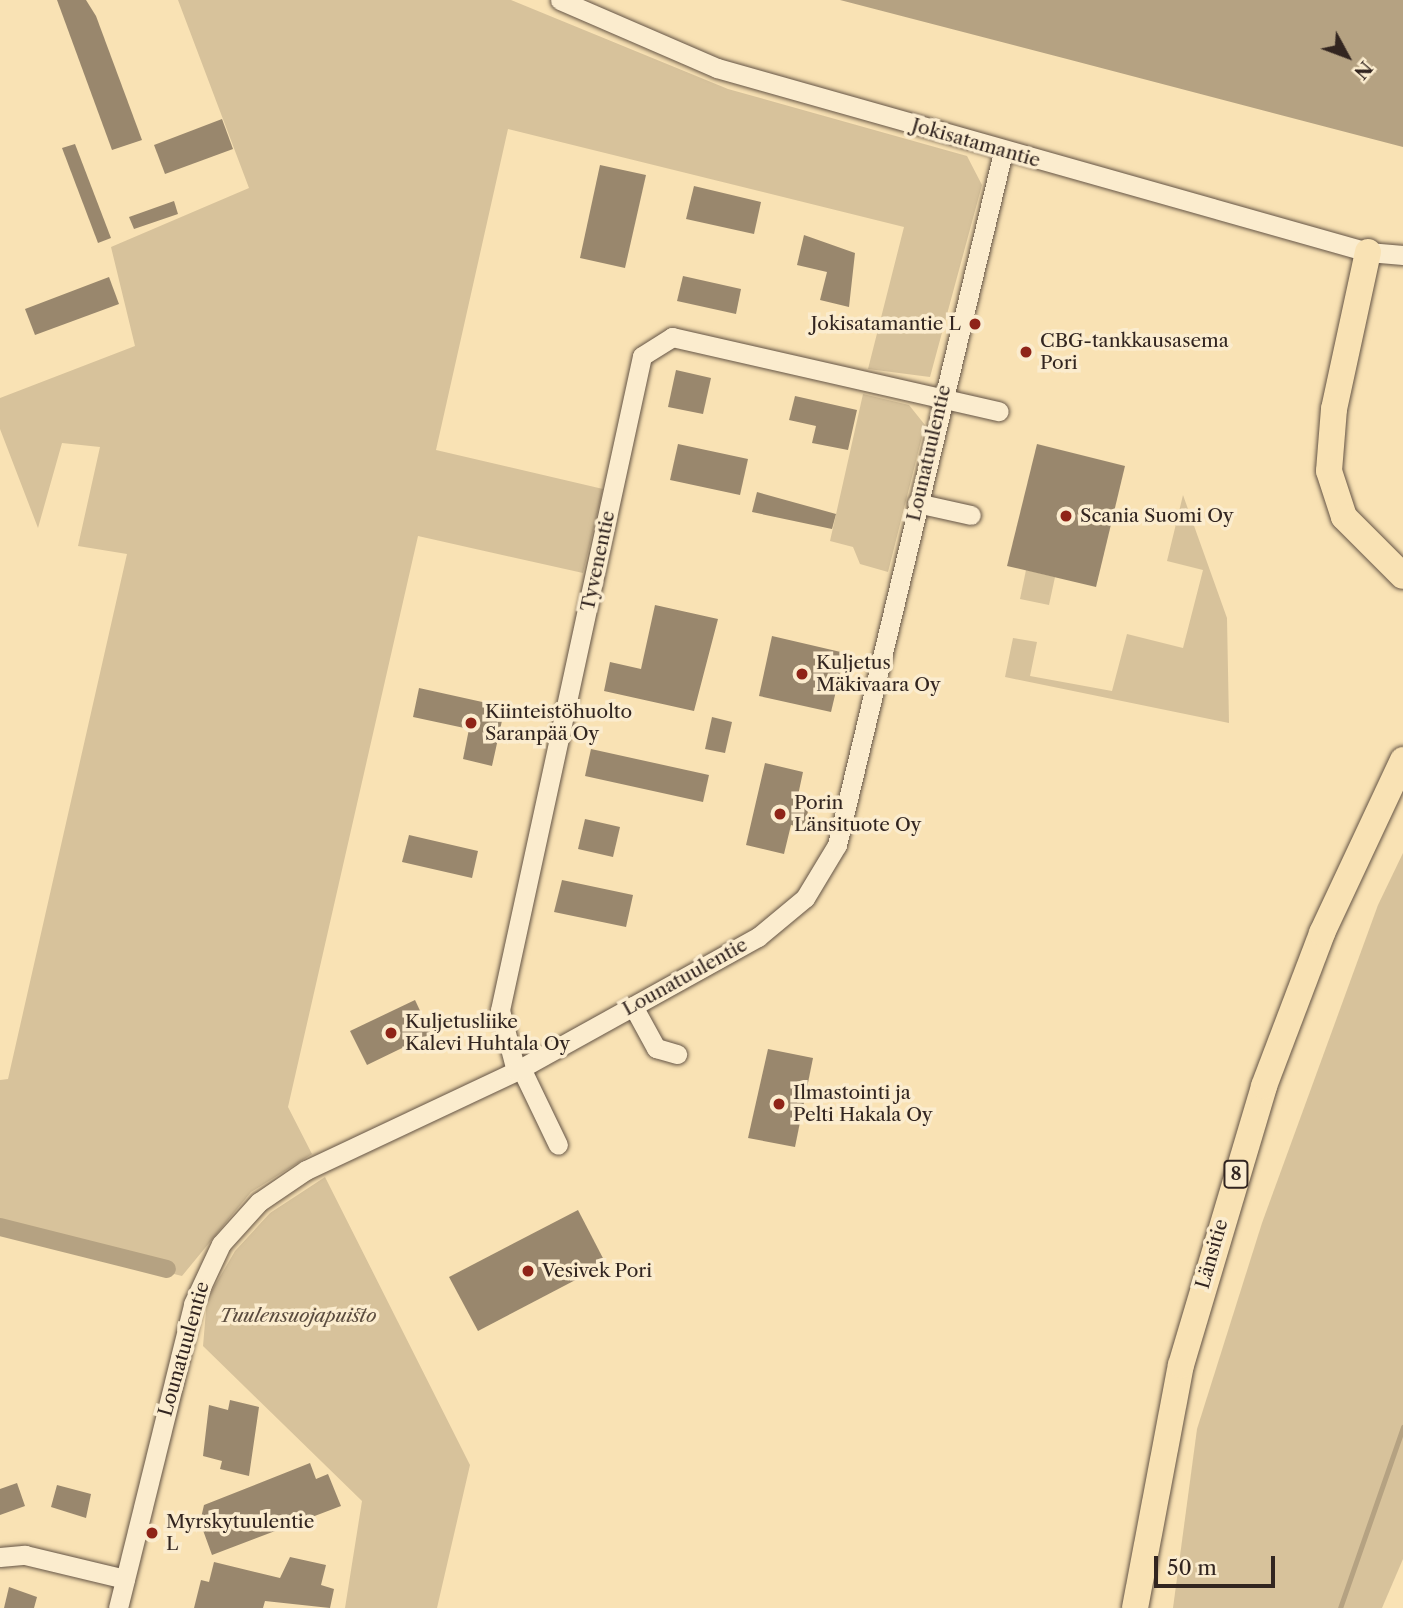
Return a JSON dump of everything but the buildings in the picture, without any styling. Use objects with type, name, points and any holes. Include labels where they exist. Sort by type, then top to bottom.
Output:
[{"type":"highway","points":[[1368,252],[1334,410],[1329,471],[1344,517],[1398,567]]},
{"type":"highway","name":"Länsitie","points":[[1135,1608],[1181,1365],[1260,1099],[1322,933],[1403,761]]},
{"type":"street","name":"Jokisatamantie","points":[[560,0],[717,68],[1003,152],[1368,252],[1403,255]]},
{"type":"street","name":"Lounatuulentie","points":[[118,1608],[193,1304],[221,1244],[259,1202],[306,1170],[519,1070],[758,937],[805,898],[837,845],[942,397],[1003,152]]},
{"type":"street","name":"Tyvenentie","points":[[558,1145],[519,1070],[500,1010],[642,356],[672,337],[999,411]]},
{"type":"street","points":[[917,503],[971,515]]},
{"type":"street","points":[[633,1006],[656,1048],[677,1054]]},
{"type":"street","points":[[0,1558],[25,1555],[125,1579]]},
{"type":"green space","points":[[178,0],[511,0],[728,89],[967,156],[982,185],[930,377],[868,369],[904,227],[508,129],[436,450],[603,489],[583,573],[418,536],[288,1107],[312,1154],[251,1192],[182,1276],[0,1230],[0,1080],[8,1079],[127,554],[78,546],[100,447],[62,443],[38,528],[0,429],[0,398],[135,346],[111,247],[249,188]]},
{"type":"green space","points":[[863,394],[909,405],[925,425],[888,572],[860,564],[853,547],[830,541]]},
{"type":"green space","points":[[1183,495],[1227,618],[1229,723],[1005,677],[1013,638],[1037,642],[1030,676],[1112,691],[1127,634],[1183,648],[1203,570],[1167,561]]},
{"type":"green space","points":[[1026,570],[1055,577],[1049,605],[1020,599]]},
{"type":"green space","points":[[1403,853],[1403,1559],[1382,1608],[1173,1608],[1197,1429],[1262,1223],[1378,905]]},
{"type":"green space","name":"Tuulensuojapuisto","points":[[325,1177],[470,1465],[437,1608],[345,1608],[362,1501],[203,1346],[207,1299],[235,1251],[270,1213]]},
{"type":"shaded area","points":[[840,0],[1403,0],[1403,147],[1067,59]]},
{"type":"waterway","points":[[0,1227],[167,1269]]},
{"type":"waterway","points":[[1340,1608],[1403,1427]]},
{"type":"place","name":"Jokisatamantie L","points":[[975,324]]},
{"type":"place","name":"CBG-tankkausasema Pori","points":[[1026,352]]},
{"type":"place","name":"Scania Suomi Oy","points":[[1066,516]]},
{"type":"place","name":"Kuljetus Mäkivaara Oy","points":[[802,674]]},
{"type":"place","name":"Kiinteistöhuolto Saranpää Oy","points":[[471,723]]},
{"type":"place","name":"Porin Länsituote Oy","points":[[780,814]]},
{"type":"place","name":"Kuljetusliike Kalevi Huhtala Oy","points":[[391,1033]]},
{"type":"place","name":"Ilmastointi ja Pelti Hakala Oy","points":[[779,1104]]},
{"type":"place","name":"Vesivek Pori","points":[[528,1271]]},
{"type":"place","name":"Myrskytuulentie L","points":[[152,1533]]}]
